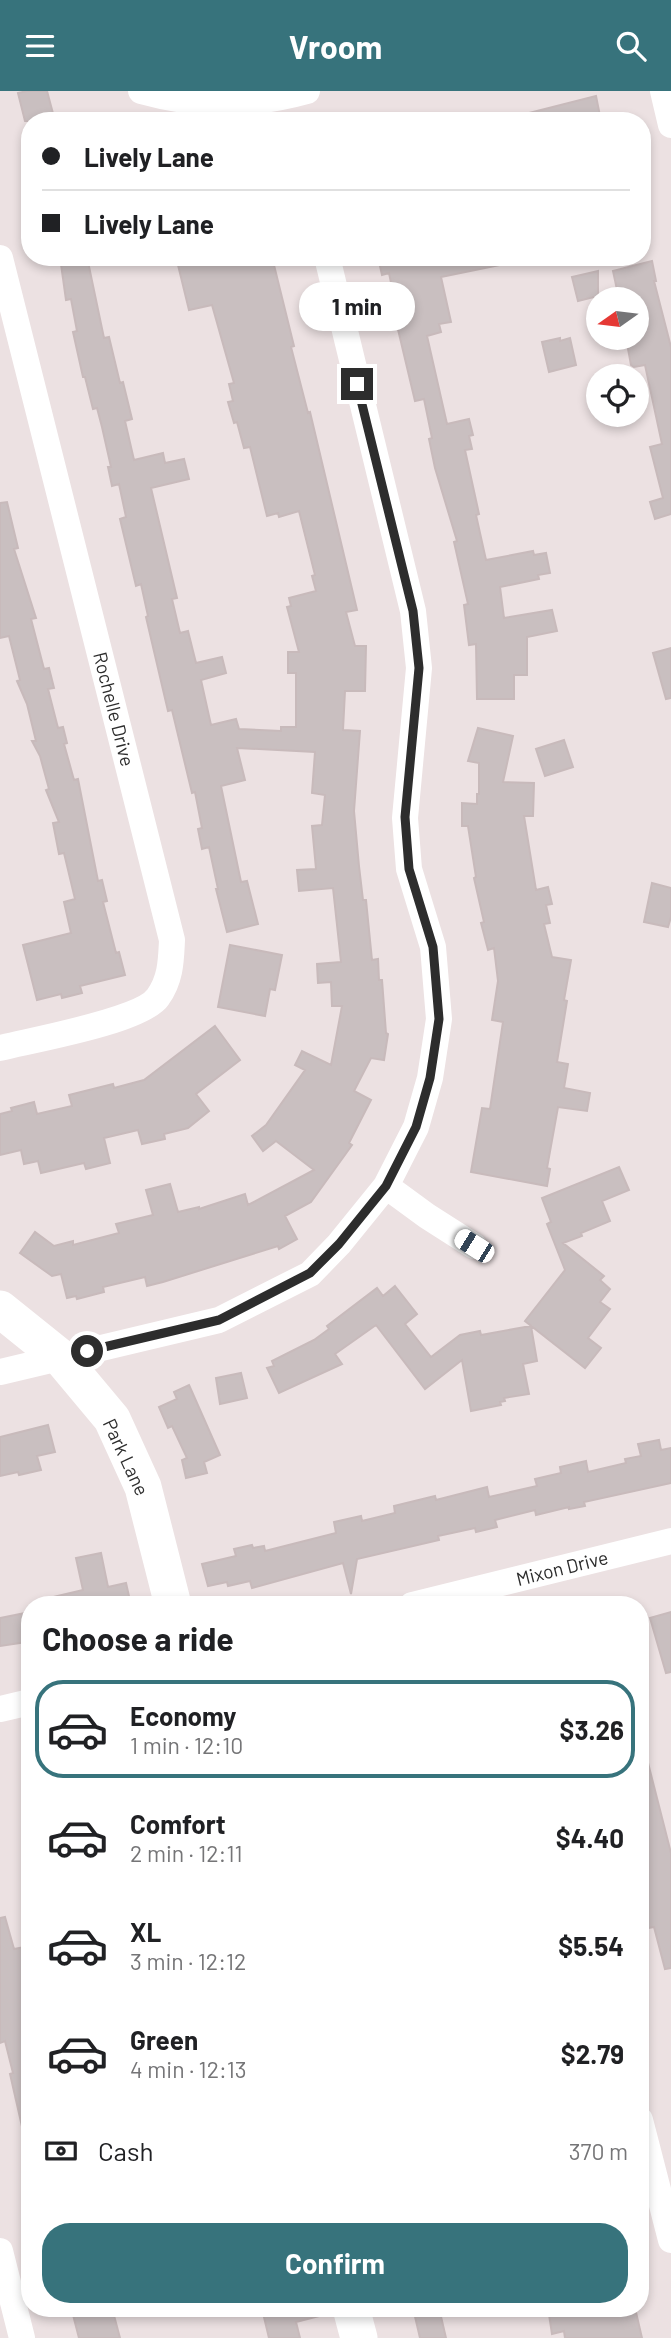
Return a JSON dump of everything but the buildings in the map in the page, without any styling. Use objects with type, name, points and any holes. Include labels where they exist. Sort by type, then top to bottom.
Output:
[{"type":"street","points":[[141,91],[196,103],[293,100]]},
{"type":"street","points":[[663,91],[671,125]]},
{"type":"street","name":"Rochelle Drive","points":[[0,258],[172,940],[171,970],[157,999],[130,1016],[0,1048]]},
{"type":"street","points":[[0,1372],[219,1320],[310,1273],[339,1244],[386,1186],[416,1127],[430,1078],[439,1019],[433,947],[409,869],[405,817],[419,668],[413,611],[329,266]]},
{"type":"street","points":[[386,1186],[474,1246]]},
{"type":"street","name":"Park Lane","points":[[0,1309],[61,1358],[112,1419],[143,1487],[171,1596]]},
{"type":"street","name":"Mixon Drive","points":[[483,1596],[507,1593],[671,1541]]},
{"type":"street","points":[[0,1709],[21,1704]]},
{"type":"street","points":[[649,2155],[671,2240]]},
{"type":"street","points":[[0,2251],[22,2338]]},
{"type":"street","points":[[353,2317],[359,2338]]},
{"type":"route","points":[[87,1351],[219,1320],[310,1273],[339,1244],[386,1186],[416,1127],[430,1078],[439,1019],[433,947],[409,869],[405,817],[419,668],[413,611],[357,384]]}]
